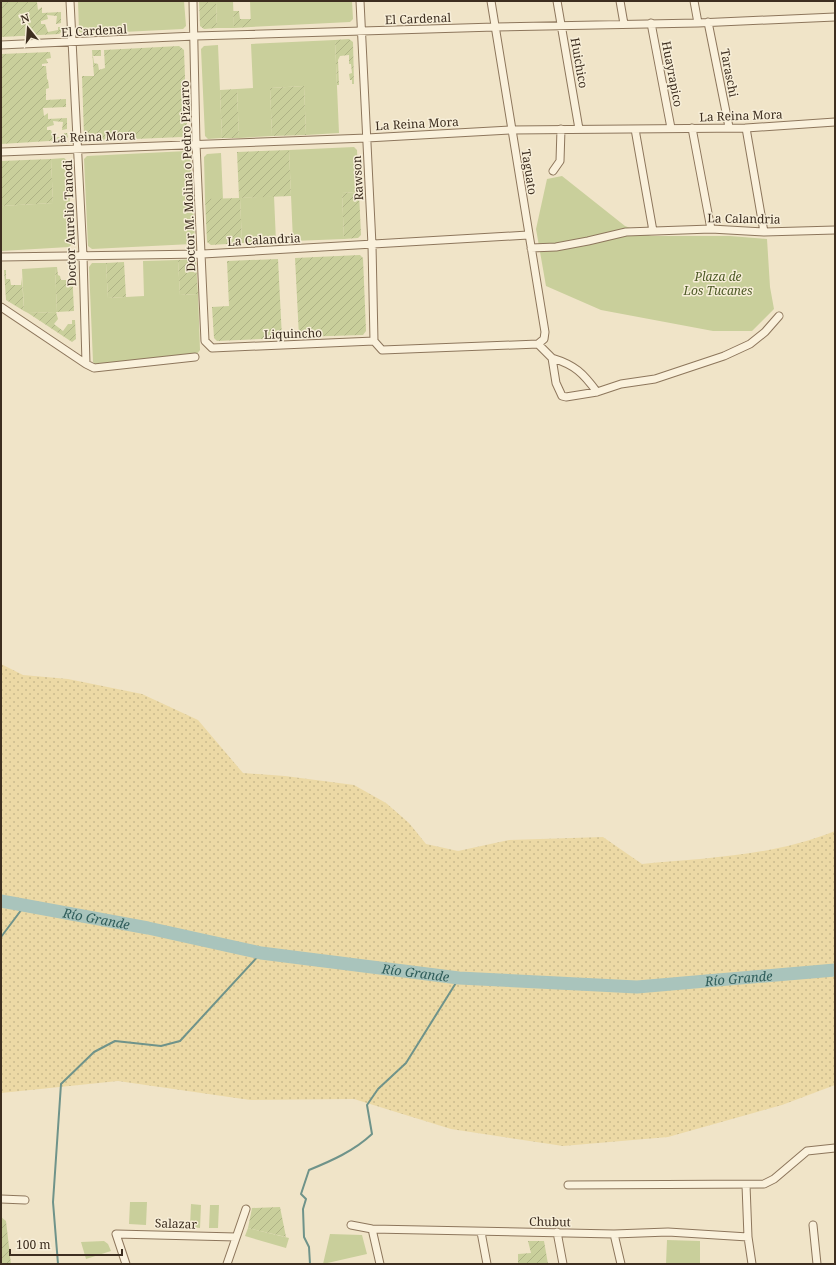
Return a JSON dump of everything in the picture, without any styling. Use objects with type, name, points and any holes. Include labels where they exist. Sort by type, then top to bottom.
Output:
[{"type":"street","name":"Doctor Aurelio Tanodi","points":[[70,1],[83,256],[86,364]]},
{"type":"street","name":"Doctor M. Molina o Pedro Pizarro","points":[[193,1],[195,36],[196,144],[203,254],[204,331],[205,341],[212,348]]},
{"type":"street","name":"Rawson","points":[[360,1],[372,245],[374,341]]},
{"type":"street","name":"Taguato","points":[[491,1],[545,332],[544,339],[538,344]]},
{"type":"street","name":"Huichico","points":[[557,1],[579,129]]},
{"type":"street","points":[[620,1],[624,24]]},
{"type":"street","points":[[694,1],[698,23]]},
{"type":"street","name":"El Cardenal","points":[[1,45],[71,43],[195,36],[561,25],[698,23],[835,17]]},
{"type":"street","name":"Taraschi","points":[[708,22],[729,127]]},
{"type":"street","name":"Huayrapico","points":[[651,24],[671,128]]},
{"type":"street","name":"La Reina Mora","points":[[1,152],[367,138],[511,130],[746,128],[835,122]]},
{"type":"street","points":[[692,128],[711,229]]},
{"type":"street","points":[[746,128],[764,232]]},
{"type":"street","points":[[553,171],[560,161],[561,129]]},
{"type":"street","points":[[635,130],[653,230]]},
{"type":"street","name":"La Calandria","points":[[531,248],[556,247],[626,232],[653,230],[711,229],[764,232],[835,230]]},
{"type":"street","name":"La Calandria","points":[[1,257],[203,254],[372,245],[528,234]]},
{"type":"street","points":[[1,306],[94,368],[195,357]]},
{"type":"street","points":[[552,358],[556,383],[562,396],[566,397],[597,392],[621,384],[655,379],[724,356],[750,344],[765,332],[779,316]]},
{"type":"street","points":[[374,341],[382,350],[538,344],[552,358],[567,362],[583,373],[597,392]]},
{"type":"street","name":"Liquincho","points":[[212,348],[374,341]]},
{"type":"street","points":[[568,1185],[764,1184],[774,1179],[807,1151],[817,1148],[835,1148]]},
{"type":"street","points":[[746,1185],[748,1237],[752,1264]]},
{"type":"street","points":[[1,1199],[25,1200]]},
{"type":"street","points":[[228,1264],[246,1209]]},
{"type":"street","name":"Chubut","points":[[352,1225],[372,1229],[614,1234],[668,1232],[748,1237]]},
{"type":"street","points":[[813,1225],[817,1264]]},
{"type":"street","points":[[372,1229],[380,1264]]},
{"type":"street","points":[[482,1232],[487,1264]]},
{"type":"street","points":[[556,1232],[564,1264]]},
{"type":"street","name":"Salazar","points":[[126,1264],[116,1234],[236,1238]]},
{"type":"street","points":[[614,1234],[621,1264]]},
{"type":"green space","points":[[1,1],[60,1],[37,2],[38,10],[42,7],[42,13],[61,12],[61,23],[56,24],[57,16],[47,15],[48,19],[41,21],[41,24],[45,24],[48,32],[58,30],[58,27],[61,27],[62,31],[59,34],[1,37]]},
{"type":"green space","points":[[78,1],[184,1],[186,26],[183,29],[83,34],[79,31]]},
{"type":"green space","points":[[199,1],[216,1],[217,28],[204,29],[200,26]]},
{"type":"green space","points":[[216,1],[233,1],[234,28],[217,28]]},
{"type":"green space","points":[[250,1],[352,1],[353,19],[350,22],[251,27]]},
{"type":"green space","points":[[233,11],[239,11],[240,19],[251,19],[251,27],[234,28]]},
{"type":"green space","points":[[349,39],[353,42],[354,84],[352,84],[352,80],[350,80],[349,74],[352,73],[351,64],[349,64],[349,55],[340,56],[338,60],[339,85],[337,85],[335,40]]},
{"type":"green space","points":[[335,40],[339,133],[306,135],[304,86],[270,88],[272,136],[239,138],[237,89],[253,88],[251,44]]},
{"type":"green space","points":[[218,45],[222,138],[208,139],[205,136],[201,49],[204,46]]},
{"type":"green space","points":[[179,46],[184,50],[187,133],[182,137],[89,141],[84,136],[82,76],[94,76],[92,50],[101,50],[101,56],[93,56],[94,63],[98,64],[99,70],[105,68],[104,50]]},
{"type":"green space","points":[[50,52],[51,58],[46,59],[48,63],[42,64],[42,66],[46,66],[49,88],[46,89],[46,100],[66,99],[66,107],[43,108],[44,116],[48,113],[48,119],[67,118],[67,129],[62,130],[63,122],[53,121],[54,125],[47,127],[47,130],[51,130],[54,138],[64,136],[64,133],[67,133],[68,137],[65,140],[1,144],[1,54]]},
{"type":"green space","points":[[304,86],[306,135],[272,136],[270,88]]},
{"type":"green space","points":[[237,89],[239,138],[222,138],[220,90]]},
{"type":"green space","points":[[354,147],[357,150],[359,192],[342,193],[344,239],[293,241],[289,150]]},
{"type":"green space","points":[[289,150],[291,196],[240,198],[242,243],[211,245],[207,242],[205,199],[239,198],[237,152]]},
{"type":"green space","points":[[187,151],[190,154],[195,240],[192,244],[92,249],[88,246],[84,159],[87,156]]},
{"type":"green space","points":[[221,153],[223,199],[205,199],[204,157],[207,154]]},
{"type":"green space","points":[[64,158],[68,161],[72,244],[69,247],[1,251],[1,206],[53,203],[51,159]]},
{"type":"green space","points":[[51,159],[53,203],[1,206],[1,161]]},
{"type":"green space","name":"Plaza de Los Tucanes","points":[[562,176],[625,226],[651,236],[730,236],[767,239],[770,287],[774,309],[752,331],[713,331],[601,310],[546,286],[536,229],[547,179]]},
{"type":"green space","points":[[359,192],[361,235],[358,238],[344,239],[342,193]]},
{"type":"green space","points":[[274,196],[276,242],[242,243],[240,198]]},
{"type":"green space","points":[[360,255],[363,258],[366,331],[363,335],[299,337],[295,258]]},
{"type":"green space","points":[[193,259],[196,262],[198,294],[180,295],[178,260]]},
{"type":"green space","points":[[278,259],[282,338],[217,341],[214,338],[212,307],[229,306],[227,261]]},
{"type":"green space","points":[[178,260],[180,295],[198,294],[200,350],[197,354],[96,365],[93,362],[89,267],[92,263],[106,263],[108,298],[144,296],[143,261]]},
{"type":"green space","points":[[124,262],[126,297],[108,298],[106,263]]},
{"type":"green space","points":[[55,267],[57,312],[28,313],[24,311],[22,269]]},
{"type":"green space","points":[[55,267],[57,267],[58,275],[60,276],[61,280],[66,280],[67,285],[71,285],[70,268],[72,269],[74,311],[57,312]]},
{"type":"green space","points":[[4,270],[6,270],[6,279],[10,279],[11,285],[21,285],[22,278],[24,311],[6,300]]},
{"type":"green space","points":[[56,312],[58,319],[54,324],[63,331],[68,324],[72,324],[72,320],[75,320],[76,339],[72,342],[28,313]]},
{"type":"green space","points":[[130,1202],[147,1202],[146,1225],[129,1224]]},
{"type":"green space","points":[[191,1204],[201,1205],[200,1228],[190,1227]]},
{"type":"green space","points":[[210,1205],[219,1205],[218,1228],[209,1228]]},
{"type":"green space","points":[[280,1207],[286,1237],[248,1228],[252,1208]]},
{"type":"green space","points":[[1,1217],[6,1221],[11,1264],[1,1264]]},
{"type":"green space","points":[[248,1228],[289,1238],[286,1248],[245,1236]]},
{"type":"green space","points":[[330,1234],[362,1235],[367,1254],[323,1264]]},
{"type":"green space","points":[[667,1240],[700,1241],[700,1264],[666,1264]]},
{"type":"green space","points":[[104,1241],[108,1244],[111,1251],[86,1259],[81,1242]]},
{"type":"green space","points":[[528,1241],[544,1241],[548,1264],[518,1264],[518,1254],[531,1253]]},
{"type":"sand","points":[[1,664],[23,675],[68,679],[142,694],[198,720],[243,773],[285,776],[354,785],[386,803],[409,823],[426,844],[458,851],[509,840],[603,837],[642,864],[715,858],[764,851],[788,846],[835,831],[835,1085],[782,1105],[668,1137],[563,1146],[451,1129],[354,1099],[250,1100],[118,1081],[1,1093]]},
{"type":"waterway","name":"Río Grande","points":[[1,901],[148,928],[261,953],[459,978],[637,987],[835,970]]},
{"type":"waterway","points":[[1,937],[25,905]]},
{"type":"waterway","points":[[58,1264],[53,1202],[61,1084],[94,1052],[115,1041],[161,1046],[180,1041],[261,953]]},
{"type":"waterway","points":[[310,1264],[309,1247],[304,1237],[303,1209],[306,1199],[301,1194],[309,1170],[358,1146],[372,1134],[367,1105],[378,1089],[406,1063],[459,978]]}]
